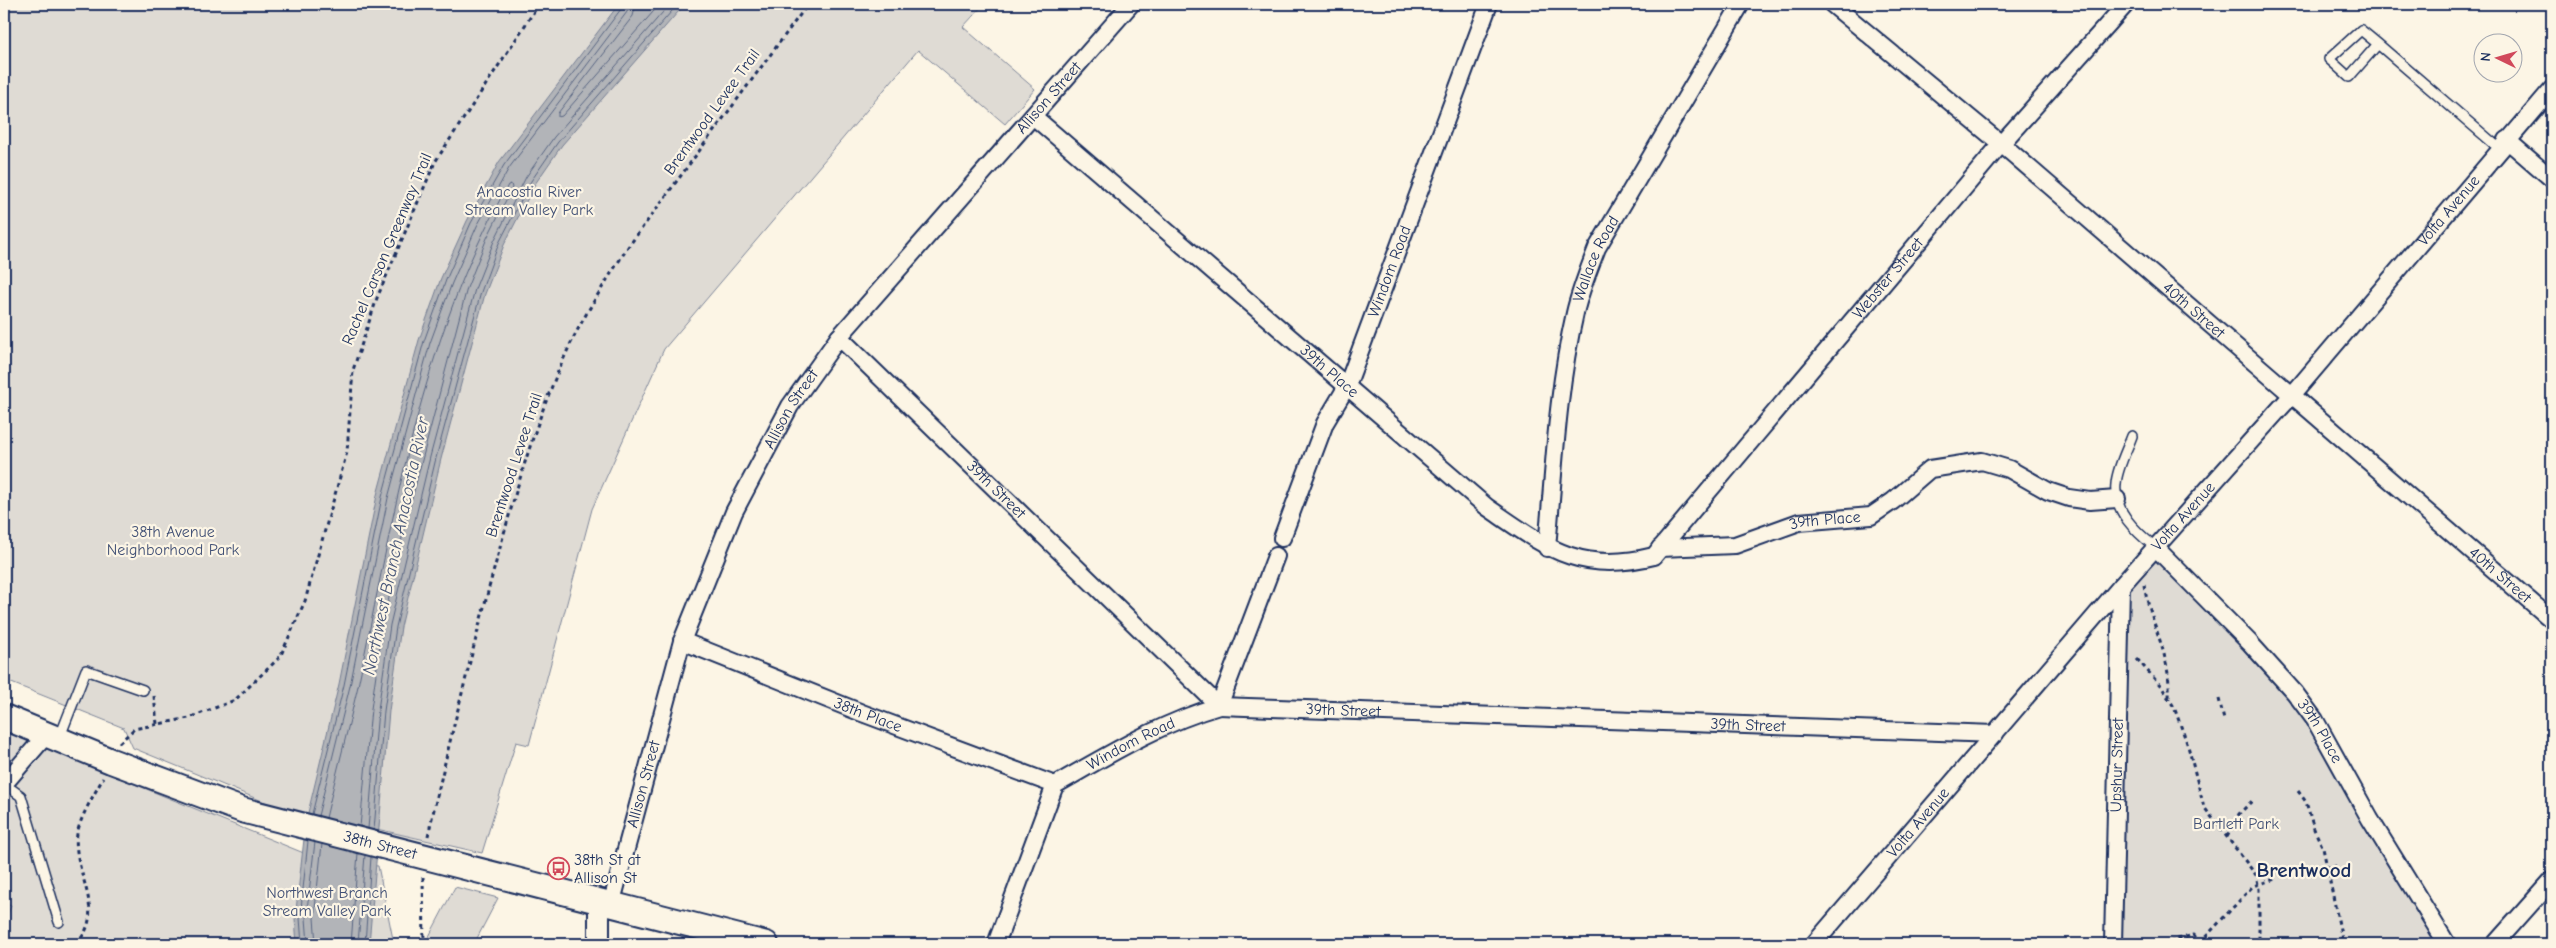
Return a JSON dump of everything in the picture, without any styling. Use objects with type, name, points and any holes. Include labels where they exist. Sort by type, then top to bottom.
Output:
[{"type":"main road","name":"38th Street","points":[[4,717],[110,761],[242,810],[766,944]]},
{"type":"street","name":"Allison Street","points":[[599,944],[605,903],[682,640],[734,512],[790,406],[839,337],[1131,4]]},
{"type":"street","name":"Windom Road","points":[[1282,538],[1326,423],[1347,386],[1489,4]]},
{"type":"street","name":"Wallace Road","points":[[1547,548],[1563,375],[1575,312],[1584,282],[1597,248],[1741,4]]},
{"type":"street","name":"40th Street","points":[[1832,4],[2001,144],[2552,620]]},
{"type":"street","name":"Webster Street","points":[[1657,552],[2001,144],[2126,4]]},
{"type":"street","name":"Volta Avenue","points":[[1814,944],[2121,586],[2292,394],[2552,89]]},
{"type":"street","name":"39th Place","points":[[1033,116],[1487,507],[1547,548],[1590,561],[1616,563],[1657,552],[1735,546],[1799,522],[1871,516],[1893,501],[1930,470],[1982,461],[2009,469],[2048,491],[2069,498],[2090,501],[2117,499]]},
{"type":"street","points":[[2503,145],[2552,179]]},
{"type":"street","name":"39th Street","points":[[839,337],[1219,706],[1996,734]]},
{"type":"street","name":"39th Place","points":[[2155,547],[2250,643],[2305,707],[2447,944]]},
{"type":"street","points":[[1219,706],[1276,556]]},
{"type":"street","name":"Upshur Street","points":[[2113,944],[2121,586]]},
{"type":"street","name":"38th Place","points":[[682,640],[862,713],[1055,785]]},
{"type":"street","name":"Windom Road","points":[[1055,785],[1136,740],[1186,716],[1219,706]]},
{"type":"street","points":[[4,784],[53,737]]},
{"type":"street","points":[[996,944],[1055,785]]},
{"type":"street","points":[[2495,944],[2552,880]]},
{"type":"lane","points":[[2378,44],[2350,77],[2329,59],[2361,30],[2503,145]]},
{"type":"lane","points":[[2132,436],[2116,483],[2117,499],[2125,516],[2137,533],[2155,547]]},
{"type":"lane","points":[[53,737],[86,670],[143,690]]},
{"type":"lane","points":[[4,784],[21,796],[59,922]]},
{"type":"path","name":"Rachel Carson Greenway Trail","points":[[76,944],[84,936],[89,914],[77,849],[77,834],[121,741],[134,729],[189,718],[235,700],[280,657],[306,601],[347,452],[350,390],[353,370],[377,298],[435,162],[539,4]]},
{"type":"path","name":"Brentwood Levee Trail","points":[[424,944],[425,857],[456,713],[532,437],[564,357],[602,286],[628,247],[808,4]]},
{"type":"path","points":[[2138,585],[2143,577],[2153,625],[2168,661],[2170,676],[2169,697]]},
{"type":"path","points":[[2133,665],[2133,656],[2169,697],[2188,746],[2204,807],[2250,865],[2259,882],[2259,944]]},
{"type":"path","points":[[143,690],[154,696],[158,710],[157,724]]},
{"type":"path","points":[[2219,699],[2224,720]]},
{"type":"path","points":[[2298,791],[2306,802],[2314,829],[2323,848],[2343,944]]},
{"type":"path","points":[[2227,837],[2239,814],[2253,800]]},
{"type":"path","points":[[2327,868],[2336,866]]},
{"type":"path","points":[[2172,944],[2174,940],[2194,935],[2201,944],[2259,882],[2274,879]]},
{"type":"path","points":[[2389,939],[2391,944]]},
{"type":"green space","name":"Anacostia River Stream Valley Park","points":[[4,4],[984,4],[963,27],[1035,89],[1005,124],[918,50],[664,349],[592,509],[529,745],[516,742],[482,853],[311,814],[311,821],[133,748],[124,728],[4,680]]},
{"type":"green space","name":"Bartlett Park","points":[[2155,547],[2295,693],[2447,944],[2113,944],[2121,586]]},
{"type":"green space","points":[[4,731],[316,858],[378,866],[394,944],[4,944],[4,923],[11,906],[4,903]]},
{"type":"green space","name":"Northwest Branch Stream Valley Park","points":[[455,887],[498,898],[474,944],[425,944]]},
{"type":"water","name":"Northwest Branch Anacostia River","points":[[619,4],[685,4],[562,145],[535,184],[504,245],[485,294],[441,459],[401,627],[389,711],[369,944],[297,944],[295,919],[306,821],[339,684],[377,495],[419,340],[441,278],[467,221],[499,162]]},
{"type":"place","name":"38th St at Allison St","points":[[558,869]]},
{"type":"district","name":"Brentwood","points":[[2304,870]]},
{"type":"park label","name":"38th Avenue Neighborhood Park","points":[[173,541]]}]
